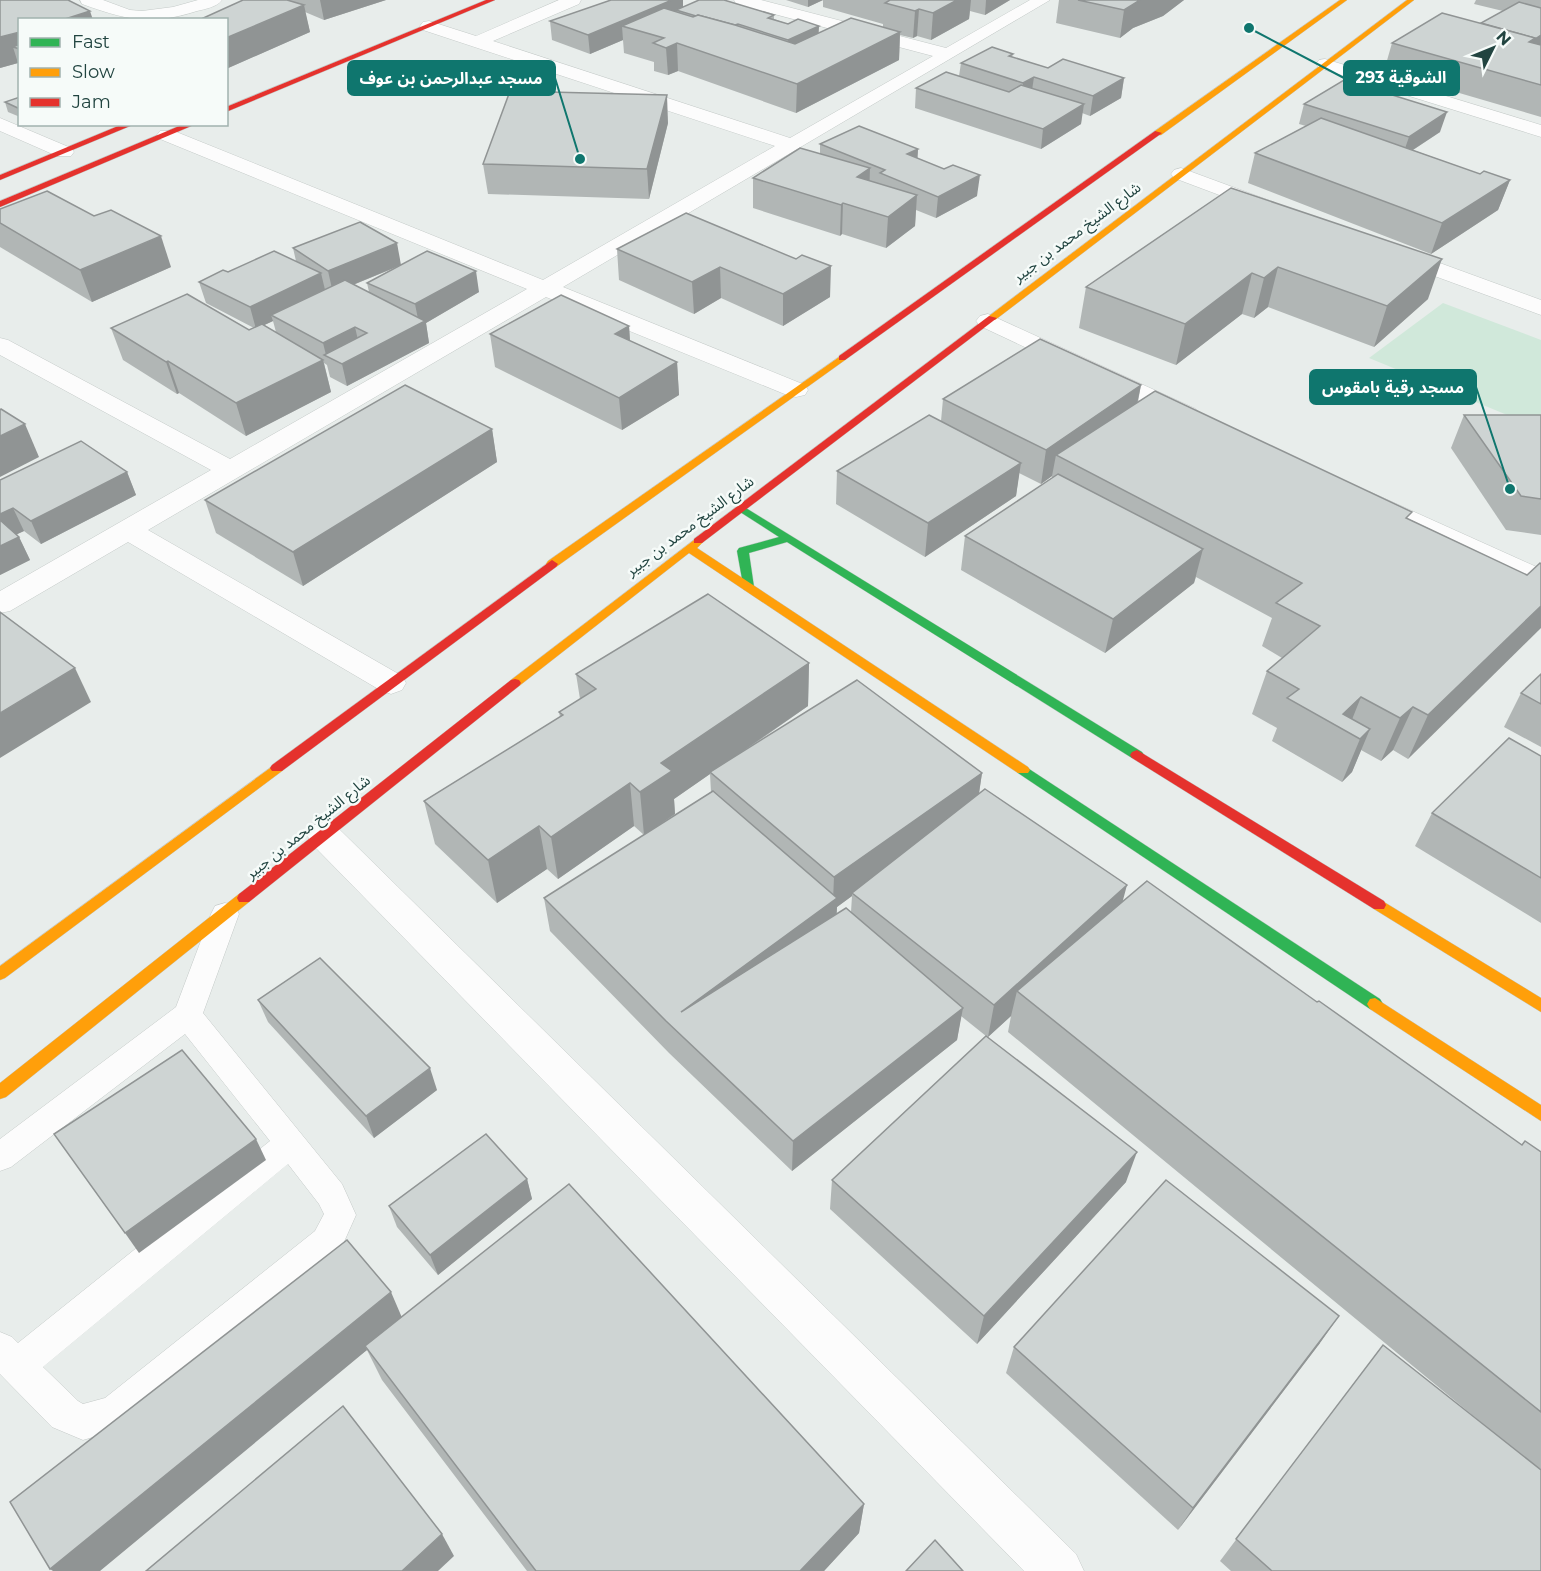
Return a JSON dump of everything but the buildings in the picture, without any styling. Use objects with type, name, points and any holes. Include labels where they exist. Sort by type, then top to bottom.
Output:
[{"type":"main road","points":[[228,109],[492,0]]},
{"type":"main road","points":[[0,974],[520,587],[1344,0]]},
{"type":"main road","name":"شارع الشيخ محمد بن جبير","points":[[0,1092],[591,622],[1411,0]]},
{"type":"main road","points":[[0,178],[126,126]]},
{"type":"main road","points":[[0,204],[187,126]]},
{"type":"main road","points":[[741,508],[1541,1006]]},
{"type":"main road","points":[[748,587],[743,551],[788,538]]},
{"type":"main road","points":[[689,548],[1541,1114]]},
{"type":"street","points":[[88,0],[130,15],[149,16],[190,9],[214,0]]},
{"type":"street","points":[[477,42],[573,0]]},
{"type":"street","points":[[742,0],[948,54]]},
{"type":"street","points":[[0,604],[1042,0]]},
{"type":"street","points":[[429,26],[791,145]]},
{"type":"street","points":[[1325,64],[1541,131]]},
{"type":"street","points":[[0,124],[64,152]]},
{"type":"street","points":[[167,135],[796,390]]},
{"type":"street","points":[[1181,174],[1290,214]]},
{"type":"street","points":[[1377,247],[1541,308]]},
{"type":"street","points":[[988,321],[1205,422]]},
{"type":"street","points":[[0,345],[230,470]]},
{"type":"street","points":[[1346,488],[1541,580]]},
{"type":"street","points":[[128,530],[391,683]]},
{"type":"street","points":[[324,835],[1059,1571]]},
{"type":"lane","points":[[0,1157],[188,1015],[225,914]]},
{"type":"lane","points":[[188,1015],[331,1194],[340,1215],[327,1242],[114,1414],[83,1422],[65,1414],[8,1357],[290,1143]]},
{"type":"green space","points":[[1443,303],[1541,340],[1541,429],[1369,358]]},
{"type":"traffic: fast","points":[[741,508],[1137,755]]},
{"type":"traffic: fast","points":[[748,587],[743,551],[788,538]]},
{"type":"traffic: fast","points":[[1023,770],[1375,1004]]},
{"type":"traffic: slow","points":[[1158,133],[1344,0]]},
{"type":"traffic: slow","points":[[992,318],[1411,0]]},
{"type":"traffic: slow","points":[[552,564],[842,358]]},
{"type":"traffic: slow","points":[[515,683],[698,541]]},
{"type":"traffic: slow","points":[[689,548],[1023,770]]},
{"type":"traffic: slow","points":[[0,974],[277,768]]},
{"type":"traffic: slow","points":[[0,1092],[244,898]]},
{"type":"traffic: slow","points":[[1379,905],[1541,1006]]},
{"type":"traffic: slow","points":[[1375,1004],[1541,1114]]},
{"type":"traffic: jam","points":[[228,109],[492,0]]},
{"type":"traffic: jam","points":[[0,178],[126,126]]},
{"type":"traffic: jam","points":[[0,204],[187,126]]},
{"type":"traffic: jam","points":[[842,358],[1158,133]]},
{"type":"traffic: jam","points":[[698,541],[992,318]]},
{"type":"traffic: jam","points":[[277,768],[552,564]]},
{"type":"traffic: jam","points":[[244,898],[515,683]]},
{"type":"traffic: jam","points":[[1137,755],[1379,905]]},
{"type":"place","name":"الشوقية 293","points":[[1249,28]]},
{"type":"place","name":"مسجد عبدالرحمن بن عوف","points":[[580,159]]},
{"type":"place","name":"مسجد رقية بامقوس","points":[[1510,489]]}]
